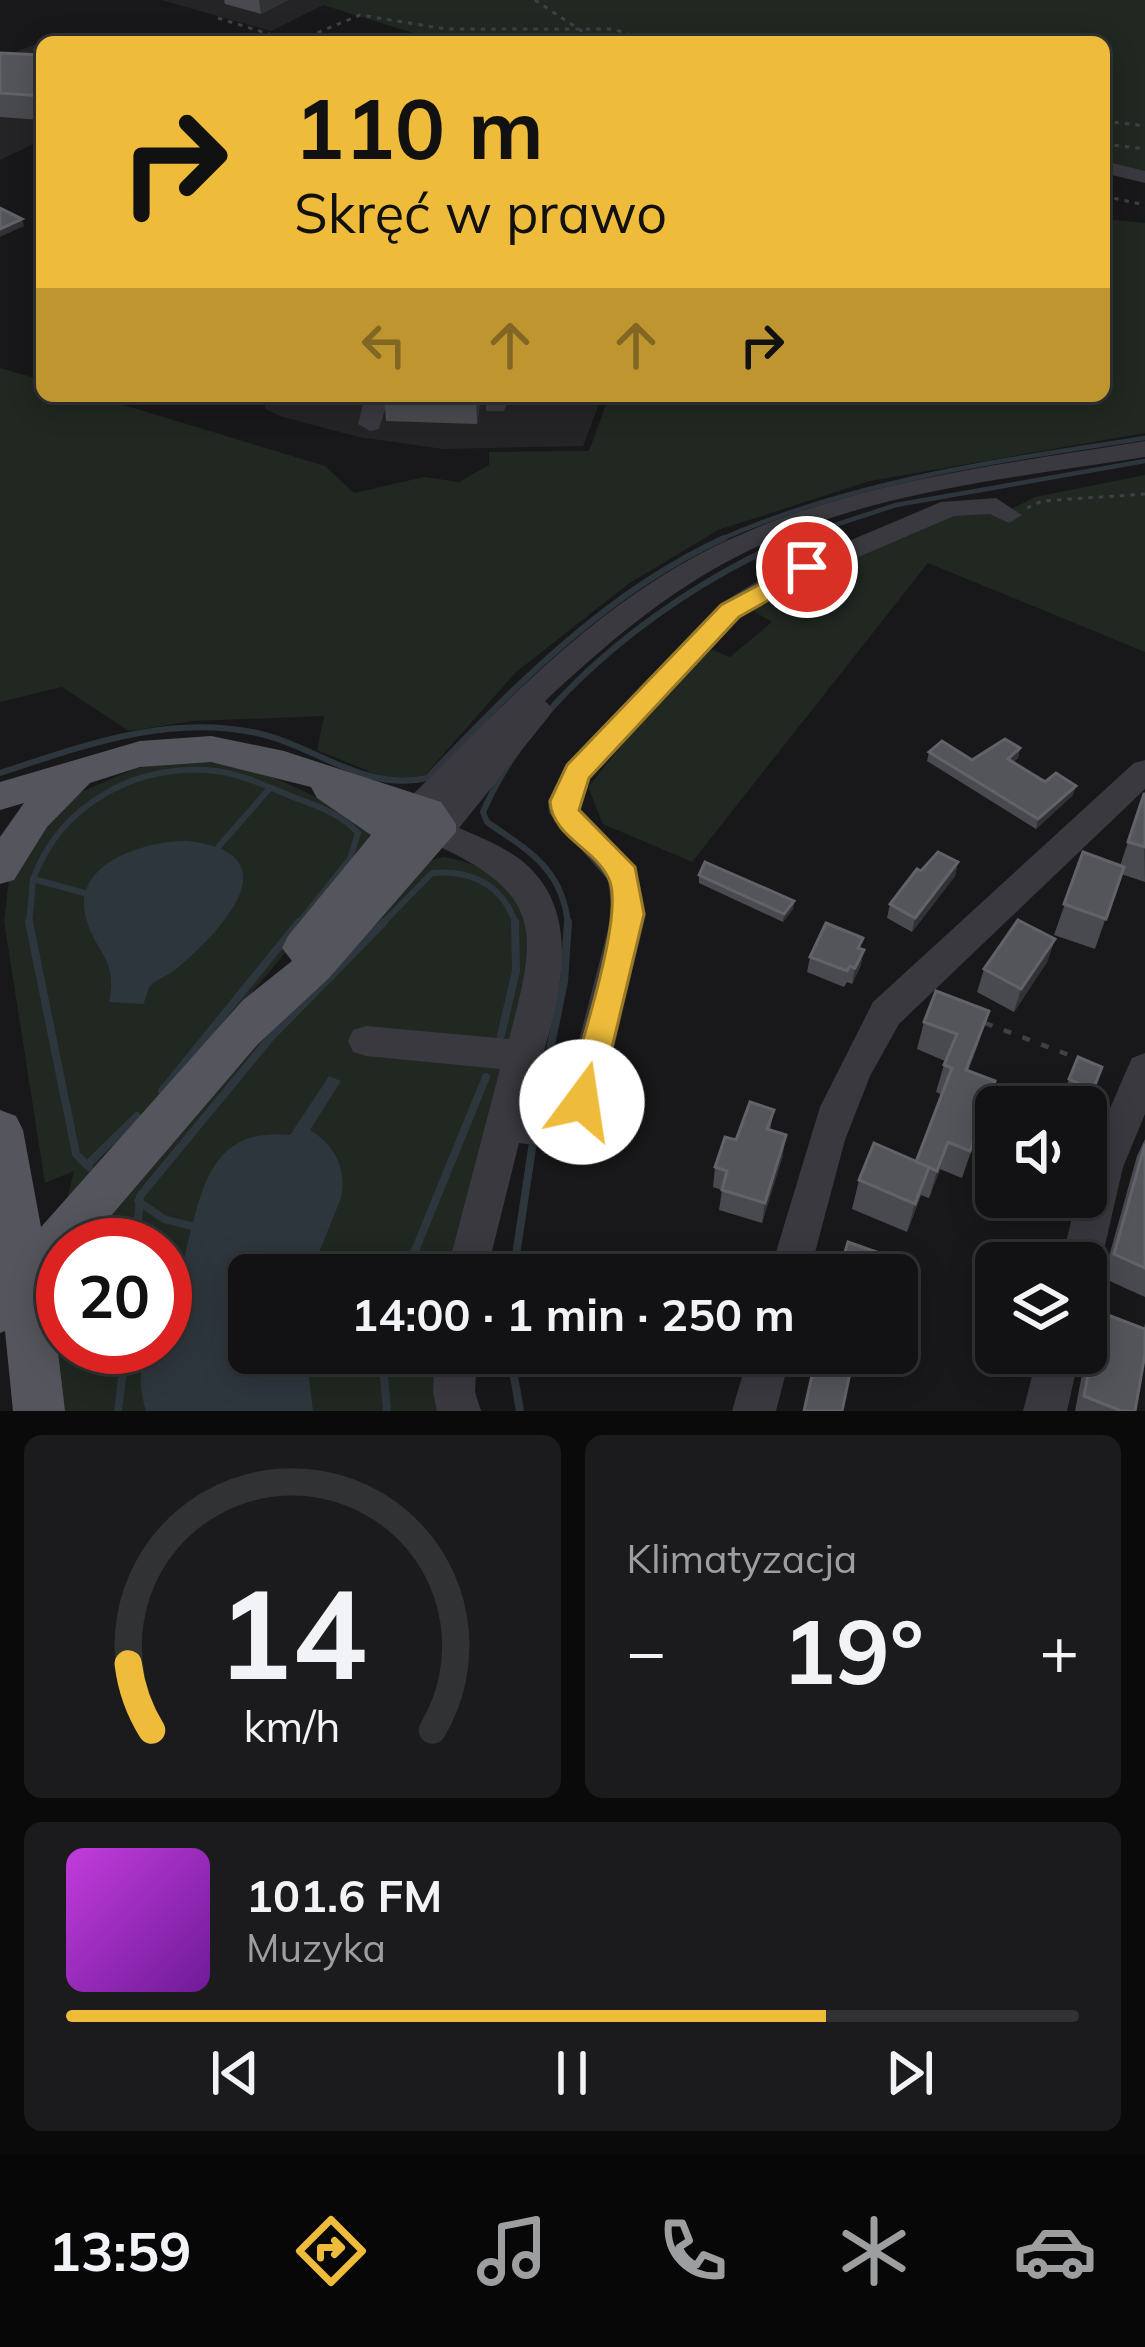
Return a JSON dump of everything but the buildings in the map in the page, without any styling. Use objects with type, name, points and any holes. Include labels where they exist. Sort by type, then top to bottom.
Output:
[{"type":"main road","points":[[0,796],[140,754],[211,749],[258,756],[318,778],[344,802],[417,824],[314,966],[245,1030],[14,1314]]},
{"type":"main road","points":[[0,868],[33,817],[95,769]]},
{"type":"main road","points":[[0,1130],[20,1247],[14,1314],[39,1411]]},
{"type":"street","points":[[1110,167],[1145,176]]},
{"type":"street","points":[[370,424],[376,402]]},
{"type":"street","points":[[471,1254],[545,968],[546,923],[519,876],[417,824],[510,717],[621,619],[676,579],[747,541],[884,494],[1145,449]]},
{"type":"street","points":[[503,1124],[557,1130],[572,1123],[582,1102],[629,914],[624,875],[565,813],[564,801],[577,772],[754,588],[935,512],[980,505],[996,506],[1009,515]]},
{"type":"street","points":[[795,1254],[824,1146],[857,1057],[886,1013],[1145,771]]},
{"type":"street","points":[[366,1041],[522,1056]]},
{"type":"street","points":[[1086,1242],[1104,1167],[1145,1069]]},
{"type":"street","points":[[455,1374],[459,1411]]},
{"type":"street","points":[[754,1411],[764,1374]]},
{"type":"street","points":[[1046,1411],[1054,1374]]},
{"type":"path","points":[[535,0],[588,36]]},
{"type":"path","points":[[309,36],[360,15],[446,29],[574,27],[614,29],[634,36]]},
{"type":"path","points":[[218,18],[276,36]]},
{"type":"path","points":[[1110,122],[1145,126]]},
{"type":"path","points":[[1110,145],[1145,149]]},
{"type":"path","points":[[1110,197],[1145,206]]},
{"type":"path","points":[[1009,515],[1042,501],[1145,494]]},
{"type":"path","points":[[977,1020],[1079,1058]]},
{"type":"shaded area","points":[[161,0],[333,0],[271,31]]},
{"type":"shaded area","points":[[333,0],[1145,0],[1145,179],[1110,170],[1110,36],[423,36],[323,5]]},
{"type":"shaded area","points":[[36,44],[36,143],[0,160],[0,58]]},
{"type":"shaded area","points":[[1110,220],[1145,223],[1145,433],[870,481],[718,530],[628,584],[515,673],[425,775],[395,782],[317,750],[324,716],[193,721],[129,731],[62,687],[0,702],[0,368],[36,378],[36,402],[114,402],[325,466],[354,493],[424,477],[459,482],[489,465],[489,452],[589,451],[607,402],[1110,402]]},
{"type":"shaded area","points":[[264,402],[600,402],[583,446],[443,449],[359,437],[265,409]]},
{"type":"shaded area","points":[[1145,475],[1145,652],[928,563],[692,862],[603,824],[588,787],[703,646],[730,657],[772,622],[752,610],[827,564],[958,506],[1008,511],[1035,497]]},
{"type":"shaded area","points":[[196,760],[288,784],[370,830],[371,836],[356,868],[105,1168],[67,1200],[74,1171],[45,1183],[4,921],[10,871],[68,802],[83,791],[137,768]]},
{"type":"shaded area","points":[[188,841],[220,849],[238,861],[243,878],[239,896],[211,936],[150,986],[144,1004],[109,1002],[111,975],[85,914],[91,880],[103,867],[136,849]]},
{"type":"shaded area","points":[[444,857],[468,863],[503,882],[526,912],[529,940],[515,1032],[455,1254],[228,1254],[228,1374],[436,1374],[439,1411],[58,1411],[54,1374],[192,1374],[192,1218],[106,1218],[237,1062],[427,861]]},
{"type":"shaded area","points":[[329,1076],[341,1081],[310,1130],[337,1159],[342,1177],[341,1198],[318,1254],[228,1254],[228,1374],[309,1374],[313,1411],[146,1411],[141,1374],[192,1374],[192,1228],[213,1169],[241,1141],[290,1135]]},
{"type":"waterway","points":[[723,539],[821,502],[927,475],[1145,438]]},
{"type":"waterway","points":[[791,539],[896,505],[1145,461]]},
{"type":"waterway","points":[[0,773],[124,736],[187,727],[252,732],[382,779],[427,778],[494,709],[601,613],[723,539]]},
{"type":"waterway","points":[[717,541],[723,539]]},
{"type":"waterway","points":[[568,924],[551,875],[487,822],[483,812],[506,768],[537,725],[614,648],[703,585],[791,539]]},
{"type":"waterway","points":[[786,541],[791,539]]},
{"type":"waterway","points":[[33,879],[62,829],[105,794],[158,774],[216,771],[325,809],[358,833],[350,859],[297,925]]},
{"type":"waterway","points":[[219,846],[270,788]]},
{"type":"waterway","points":[[381,925],[432,873],[447,872],[473,877],[495,890],[515,922]]},
{"type":"waterway","points":[[29,923],[33,879]]},
{"type":"waterway","points":[[33,879],[88,894]]},
{"type":"waterway","points":[[162,1091],[299,922]]},
{"type":"waterway","points":[[140,1202],[271,1037],[384,922]]},
{"type":"waterway","points":[[501,1035],[516,971],[515,922]]},
{"type":"waterway","points":[[29,923],[76,1154],[87,1165]]},
{"type":"waterway","points":[[538,1108],[564,982],[568,924]]},
{"type":"waterway","points":[[414,1254],[486,1077]]},
{"type":"waterway","points":[[87,1165],[137,1116]]},
{"type":"waterway","points":[[516,1254],[533,1142]]},
{"type":"waterway","points":[[138,1218],[140,1202]]},
{"type":"waterway","points":[[140,1202],[163,1218]]},
{"type":"waterway","points":[[118,1411],[123,1374]]},
{"type":"waterway","points":[[384,1374],[387,1411]]},
{"type":"waterway","points":[[514,1374],[520,1411]]},
{"type":"route","points":[[582,1102],[629,914],[624,875],[565,813],[564,801],[577,772],[730,611],[807,567]]}]
